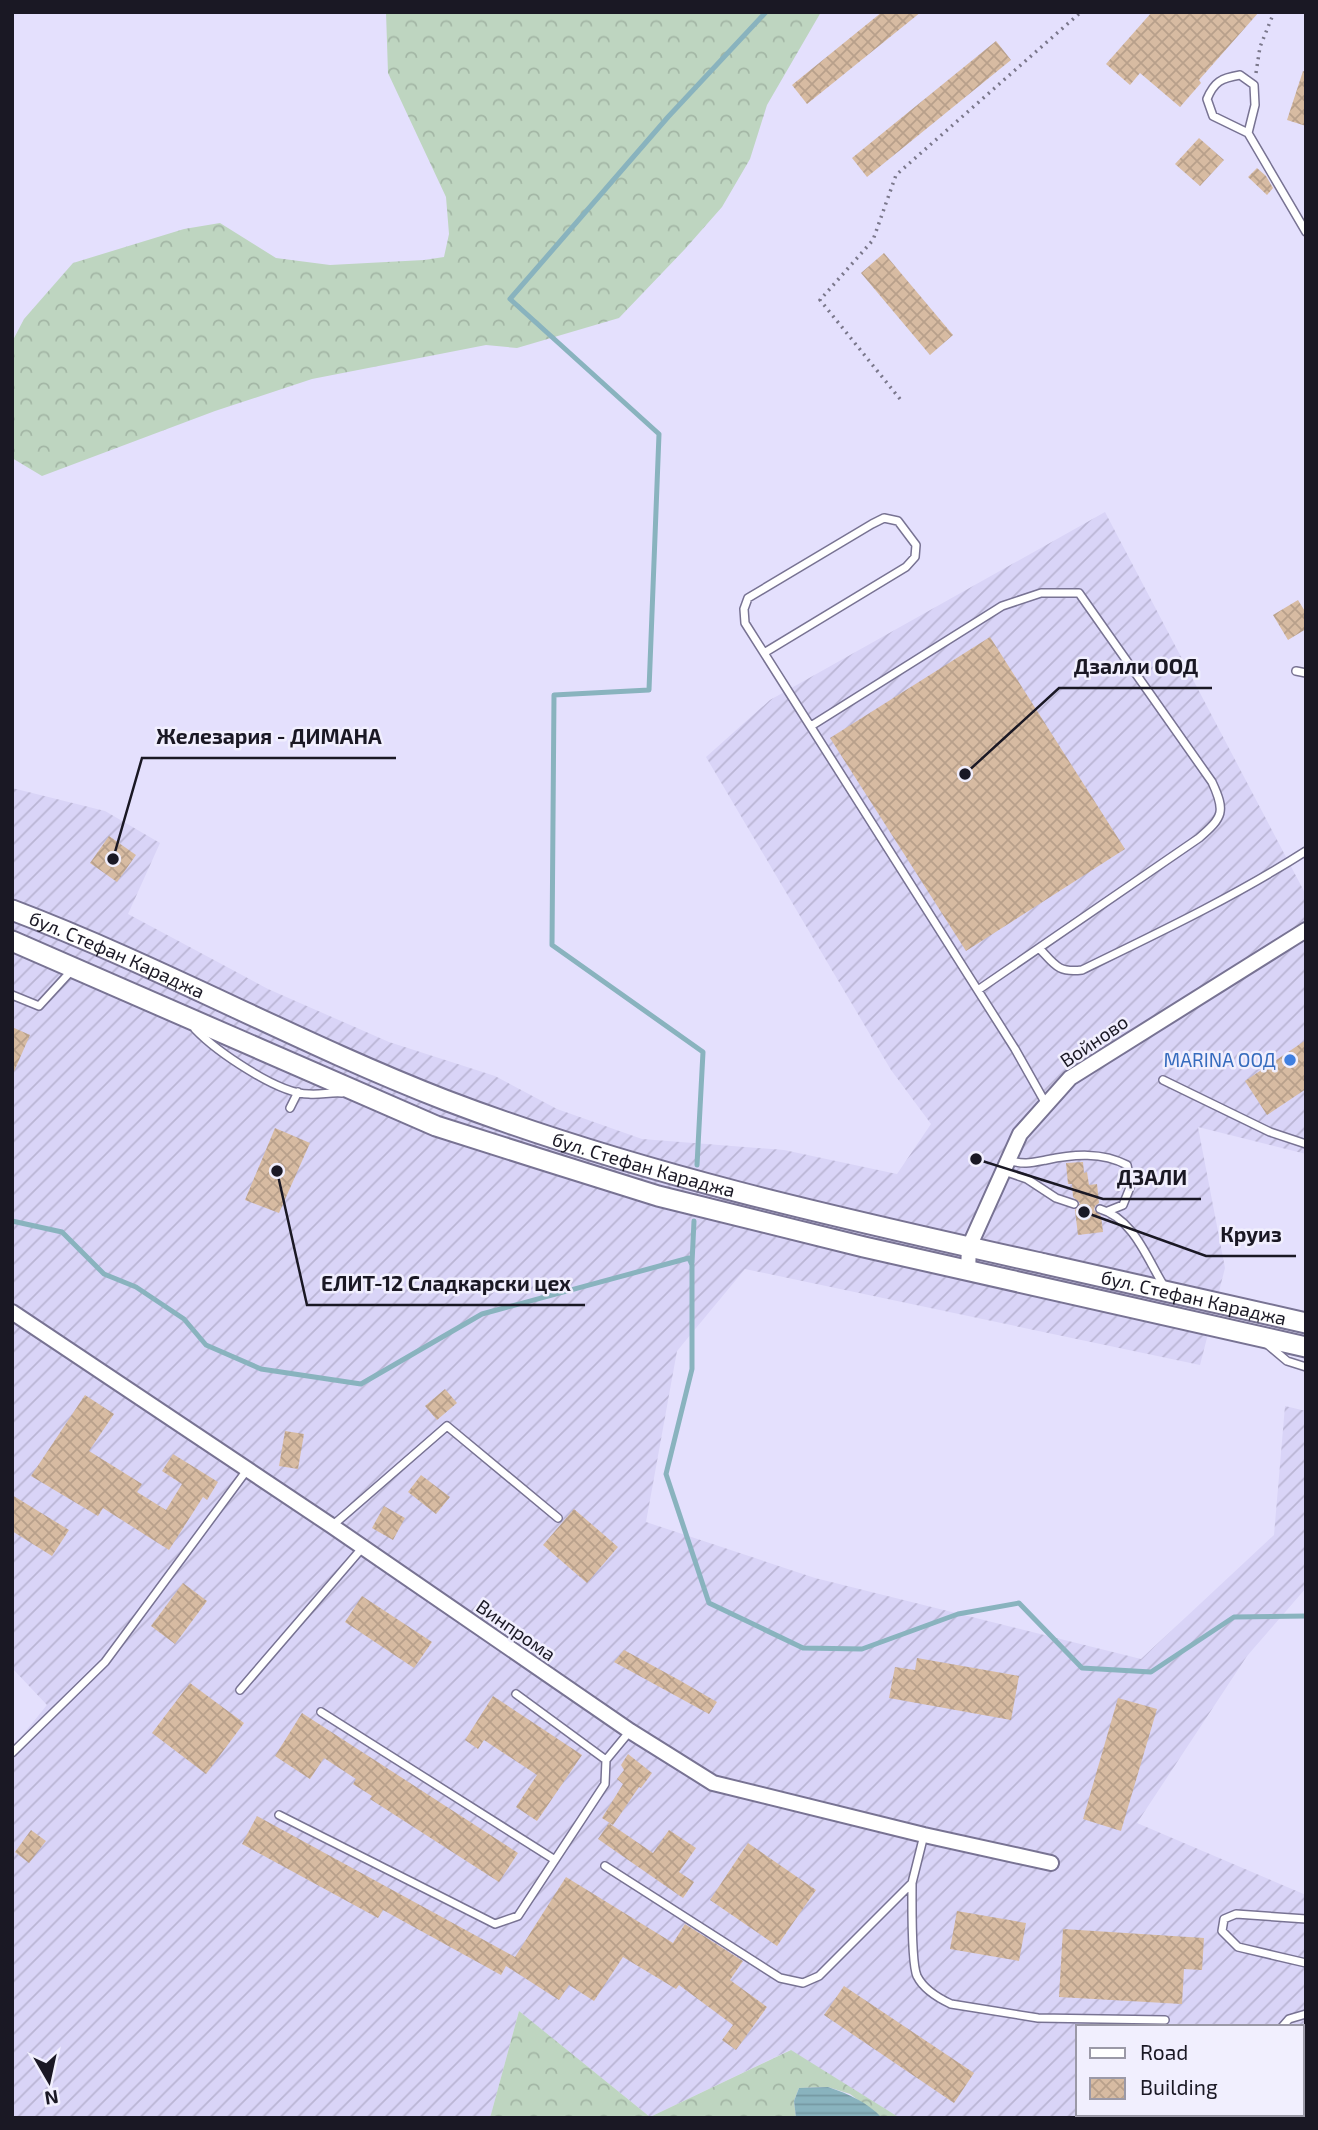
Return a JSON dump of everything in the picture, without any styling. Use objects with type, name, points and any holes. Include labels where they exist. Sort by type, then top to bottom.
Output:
[{"type":"main road","name":"бул. Стефан Караджа","points":[[12,910],[445,1100],[664,1172],[865,1224],[1306,1323]]},
{"type":"main road","name":"бул. Стефан Караджа","points":[[12,940],[436,1126],[658,1196],[968,1271],[1306,1348]]},
{"type":"street","name":"Войново","points":[[968,1271],[970,1247],[1020,1134],[1070,1078],[1303,934]]},
{"type":"street","name":"Винпрома","points":[[12,1312],[363,1547],[630,1731],[713,1783],[1051,1863]]},
{"type":"lane","points":[[1248,132],[1255,105],[1254,85],[1240,75],[1222,78],[1213,86],[1207,99],[1213,116],[1248,132],[1306,232]]},
{"type":"lane","points":[[764,653],[906,567],[915,557],[916,545],[898,521],[884,519],[872,524],[748,598],[744,609],[745,623],[764,653],[811,726],[1015,1049],[1046,1105]]},
{"type":"lane","points":[[811,726],[1002,606],[1041,593],[1079,593],[1212,782],[1222,803],[1217,823],[978,990]]},
{"type":"lane","points":[[1296,671],[1306,673]]},
{"type":"lane","points":[[1039,948],[1058,969],[1069,972],[1082,970],[1269,875],[1306,851]]},
{"type":"lane","points":[[12,995],[39,1006],[75,967]]},
{"type":"lane","points":[[180,1013],[211,1045],[263,1078],[308,1094],[326,1092],[366,1095]]},
{"type":"lane","points":[[1163,1080],[1270,1132],[1306,1144]]},
{"type":"lane","points":[[290,1108],[298,1092]]},
{"type":"lane","points":[[1006,1165],[1084,1155],[1111,1156],[1127,1165],[1131,1185],[1123,1205],[1104,1210],[1122,1220],[1132,1232],[1166,1290]]},
{"type":"lane","points":[[1006,1165],[1056,1198],[1074,1204]]},
{"type":"lane","points":[[1260,1337],[1287,1361],[1306,1367]]},
{"type":"lane","points":[[332,1526],[447,1426],[558,1518]]},
{"type":"lane","points":[[12,1753],[105,1662],[247,1469]]},
{"type":"lane","points":[[240,1690],[363,1547]]},
{"type":"lane","points":[[516,1694],[606,1760]]},
{"type":"lane","points":[[321,1712],[555,1860]]},
{"type":"lane","points":[[279,1815],[495,1924],[518,1916],[605,1784],[606,1760],[630,1731]]},
{"type":"lane","points":[[924,1835],[912,1882],[917,1976],[929,1991],[951,2004],[1038,2018],[1165,2020]]},
{"type":"lane","points":[[605,1866],[780,1978],[803,1983],[819,1976],[912,1882]]},
{"type":"lane","points":[[1306,1919],[1236,1914],[1224,1919],[1222,1931],[1238,1947],[1306,1963]]},
{"type":"lane","points":[[1284,2025],[1289,2019],[1306,2014]]},
{"type":"path","points":[[900,399],[820,300],[873,240],[896,175],[1081,12]]},
{"type":"path","points":[[1254,85],[1260,47],[1274,12]]},
{"type":"shaded area","points":[[1105,512],[1306,895],[1306,1154],[1198,1127],[1225,1268],[1200,1365],[745,1269],[677,1351],[646,1522],[815,1578],[1141,1659],[1274,1535],[1285,1406],[1306,1411],[1306,1588],[1247,1656],[1137,1823],[1306,1895],[1306,2118],[900,2118],[790,2050],[650,2117],[519,2011],[490,2118],[12,2118],[12,1748],[47,1705],[12,1668],[12,788],[105,811],[160,843],[128,914],[268,989],[389,1042],[495,1076],[557,1109],[642,1139],[784,1150],[897,1174],[931,1124],[891,1070],[706,757],[770,700]]},
{"type":"shaded area","points":[[828,2087],[857,2099],[882,2118],[796,2118],[794,2101],[799,2088]]},
{"type":"green space","points":[[386,12],[821,12],[767,105],[750,159],[722,207],[619,318],[517,348],[486,345],[312,379],[215,411],[42,476],[12,458],[12,342],[24,319],[73,263],[184,229],[220,223],[276,258],[330,265],[444,257],[449,234],[446,197],[388,73]]},
{"type":"green space","points":[[519,2011],[650,2117],[791,2050],[900,2118],[882,2118],[850,2094],[828,2087],[799,2088],[794,2101],[796,2118],[490,2118]]},
{"type":"building","points":[[882,12],[921,12],[807,104],[792,85]]},
{"type":"building","points":[[1152,12],[1259,12],[1199,80],[1201,83],[1180,107],[1140,73],[1130,85],[1106,64]]},
{"type":"building","points":[[996,41],[1011,60],[867,177],[852,158]]},
{"type":"building","points":[[1303,71],[1306,72],[1306,126],[1287,120]]},
{"type":"building","points":[[1199,138],[1224,160],[1200,186],[1175,164]]},
{"type":"building","points":[[1257,168],[1273,188],[1267,195],[1248,177]]},
{"type":"building","points":[[884,253],[953,335],[930,355],[861,273]]},
{"type":"building","points":[[1298,600],[1306,613],[1306,629],[1288,640],[1273,615]]},
{"type":"building","points":[[990,637],[1125,849],[966,951],[830,738]]},
{"type":"building","points":[[109,836],[136,855],[117,882],[90,863]]},
{"type":"building","points":[[12,1027],[30,1035],[12,1076]]},
{"type":"building","name":"MARINA ООД","points":[[1306,1040],[1306,1089],[1267,1115],[1245,1081]]},
{"type":"building","points":[[275,1128],[310,1143],[279,1213],[245,1200]]},
{"type":"building","points":[[1083,1162],[1089,1185],[1097,1184],[1099,1203],[1094,1210],[1101,1216],[1103,1232],[1078,1235],[1075,1210],[1080,1203],[1073,1197],[1072,1184],[1068,1184],[1066,1163]]},
{"type":"building","points":[[445,1389],[457,1403],[437,1420],[425,1406]]},
{"type":"building","points":[[85,1395],[114,1414],[89,1451],[142,1484],[137,1492],[166,1510],[182,1484],[162,1471],[173,1454],[218,1482],[207,1500],[203,1497],[169,1550],[103,1508],[98,1516],[31,1476]]},
{"type":"building","points":[[285,1431],[304,1434],[298,1469],[279,1466]]},
{"type":"building","points":[[421,1475],[450,1497],[436,1514],[408,1492]]},
{"type":"building","points":[[12,1495],[69,1530],[52,1556],[12,1531]]},
{"type":"building","points":[[384,1506],[405,1518],[393,1540],[372,1528]]},
{"type":"building","points":[[574,1509],[618,1547],[587,1583],[543,1545]]},
{"type":"building","points":[[183,1583],[207,1601],[175,1644],[151,1626]]},
{"type":"building","points":[[362,1596],[432,1642],[414,1668],[345,1622]]},
{"type":"building","points":[[624,1650],[717,1702],[709,1714],[614,1662]]},
{"type":"building","points":[[917,1658],[1019,1676],[1011,1720],[889,1698],[895,1667],[915,1670]]},
{"type":"building","points":[[190,1683],[244,1723],[206,1774],[152,1733]]},
{"type":"building","points":[[493,1696],[582,1755],[537,1821],[516,1807],[537,1775],[484,1740],[478,1749],[465,1740]]},
{"type":"building","points":[[1118,1698],[1157,1709],[1121,1831],[1083,1819]]},
{"type":"building","points":[[302,1713],[518,1853],[499,1882],[370,1799],[372,1796],[353,1784],[356,1779],[324,1758],[310,1779],[275,1756]]},
{"type":"building","points":[[628,1754],[652,1773],[613,1825],[602,1818],[623,1784],[617,1779],[624,1770],[621,1765]]},
{"type":"building","points":[[257,1816],[515,1957],[566,1877],[673,1943],[685,1924],[743,1961],[730,1980],[767,2007],[736,2050],[722,2040],[733,2025],[679,1985],[676,1989],[623,1957],[594,2001],[569,1985],[559,2000],[506,1966],[501,1975],[383,1910],[378,1918],[242,1844]]},
{"type":"building","points":[[609,1823],[653,1853],[669,1830],[696,1848],[679,1872],[694,1882],[683,1898],[598,1839]]},
{"type":"building","points":[[31,1830],[46,1841],[29,1863],[15,1852]]},
{"type":"building","points":[[748,1843],[816,1890],[777,1946],[710,1900]]},
{"type":"building","points":[[957,1911],[1026,1923],[1019,1961],[950,1949]]},
{"type":"building","points":[[1063,1929],[1204,1938],[1202,1970],[1184,1969],[1182,2004],[1059,1997]]},
{"type":"building","points":[[844,1986],[974,2073],[954,2103],[824,2015]]},
{"type":"waterway","points":[[697,1165],[703,1052],[552,945],[554,695],[649,690],[659,434],[510,299],[668,117],[766,12]]},
{"type":"waterway","points":[[12,1221],[62,1232],[104,1274],[136,1287],[184,1319],[206,1345],[261,1369],[361,1384],[482,1314],[689,1258],[692,1265],[692,1369],[666,1474],[709,1603],[803,1648],[862,1649],[958,1614],[1019,1603],[1082,1668],[1151,1672],[1234,1617],[1306,1616]]},
{"type":"waterway","points":[[692,1263],[694,1221]]},
{"type":"place","name":"Дзалли ООД","points":[[965,774]]},
{"type":"place","name":"Железария - ДИМАНА","points":[[113,859]]},
{"type":"place","name":"MARINA ООД","points":[[1290,1060]]},
{"type":"place","name":"ДЗАЛИ","points":[[976,1159]]},
{"type":"place","name":"ЕЛИТ-12 Сладкарски цех","points":[[277,1171]]},
{"type":"place","name":"Круиз","points":[[1084,1212]]}]
